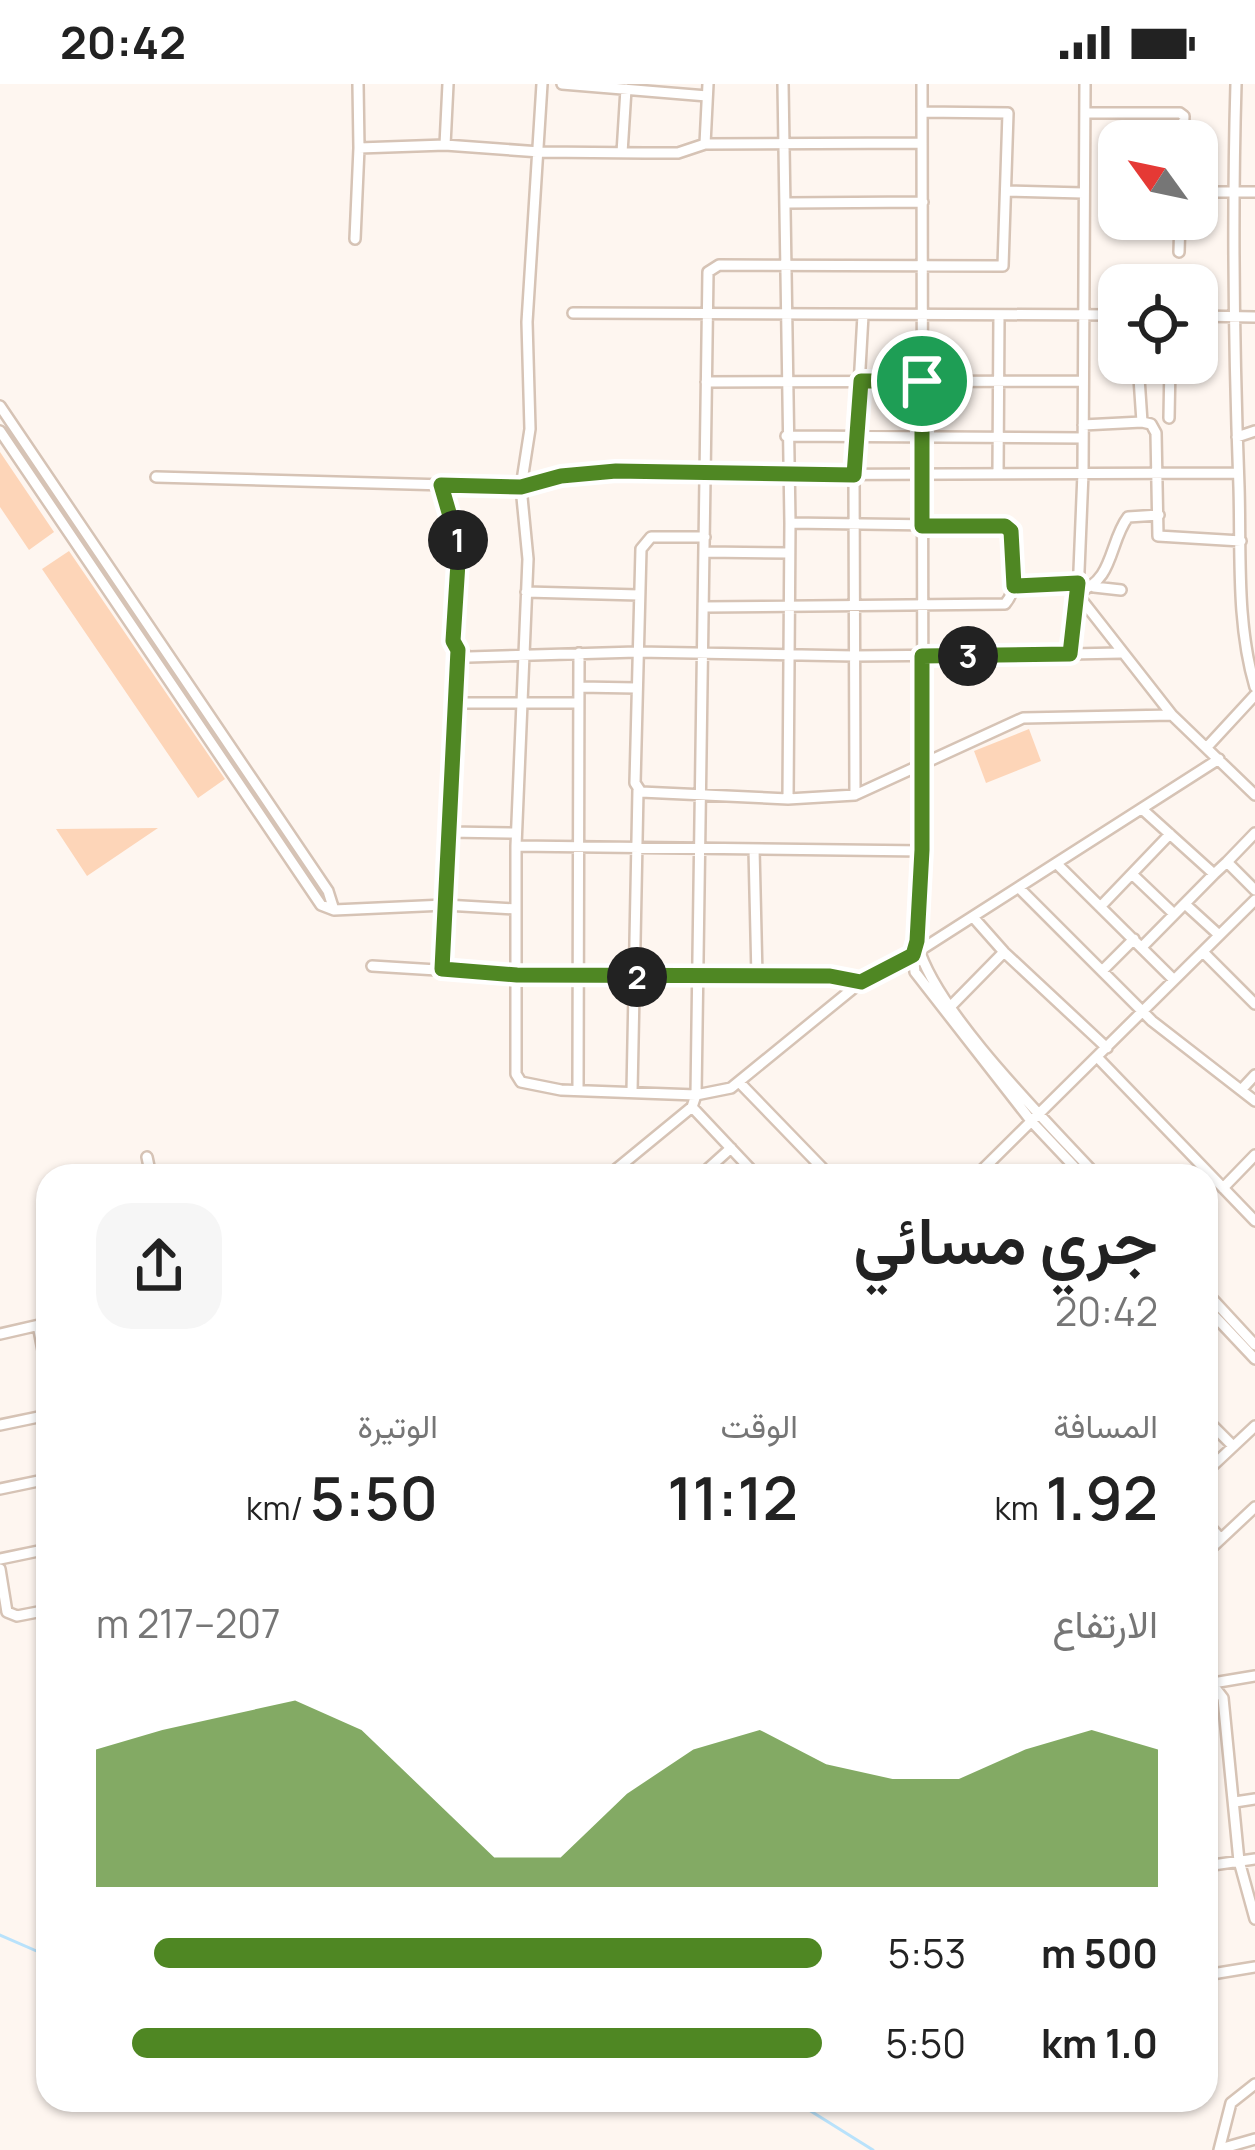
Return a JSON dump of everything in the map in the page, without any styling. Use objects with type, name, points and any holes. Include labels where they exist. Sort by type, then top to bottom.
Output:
[{"type":"street","points":[[355,238],[358,84]]},
{"type":"street","points":[[445,146],[448,84]]},
{"type":"street","points":[[542,84],[527,322],[530,429],[521,487],[527,535],[516,833],[518,1078],[525,1084],[578,1090],[696,1095],[740,1083],[861,982],[973,917],[1220,759]]},
{"type":"street","points":[[562,84],[707,90],[705,144]]},
{"type":"street","points":[[783,84],[790,523],[788,799]]},
{"type":"street","points":[[922,84],[922,850],[915,971],[932,998],[1072,1164]]},
{"type":"street","points":[[1070,654],[1083,473],[1085,84]]},
{"type":"street","points":[[1207,747],[1255,691],[1242,590],[1234,317],[1236,84]]},
{"type":"street","points":[[622,153],[626,87]]},
{"type":"street","points":[[623,1164],[692,1107],[696,1095],[710,268],[1004,266],[1008,113],[922,112]]},
{"type":"street","points":[[1084,113],[1180,113],[1184,120]]},
{"type":"street","points":[[359,148],[678,153],[705,144],[922,143]]},
{"type":"street","points":[[1006,191],[1083,194]]},
{"type":"street","points":[[1218,193],[1255,192]]},
{"type":"street","points":[[787,203],[922,202]]},
{"type":"street","points":[[1179,240],[1179,252]]},
{"type":"street","points":[[573,313],[1098,315]]},
{"type":"street","points":[[855,795],[854,475],[863,315]]},
{"type":"street","points":[[998,474],[999,315]]},
{"type":"street","points":[[1218,317],[1255,316]]},
{"type":"street","points":[[706,382],[1082,381]]},
{"type":"street","points":[[1139,384],[1142,422]]},
{"type":"street","points":[[1169,418],[1170,384]]},
{"type":"street","points":[[0,406],[316,872],[334,910]]},
{"type":"street","points":[[786,436],[998,437],[1083,432],[1142,422],[1156,430],[1162,539],[1241,541]]},
{"type":"street","points":[[0,431],[317,901],[334,910],[445,905],[516,909]]},
{"type":"street","points":[[1238,437],[1255,431]]},
{"type":"street","points":[[156,477],[521,487],[592,472],[1159,473],[1239,477],[1255,485]]},
{"type":"street","points":[[441,485],[459,547],[442,969]]},
{"type":"street","points":[[1094,587],[1125,520],[1159,515]]},
{"type":"street","points":[[705,607],[922,606],[1005,604],[1010,600],[1014,586],[1007,526],[790,523]]},
{"type":"street","points":[[632,1092],[640,549],[646,539],[705,537]]},
{"type":"street","points":[[705,552],[789,553]]},
{"type":"street","points":[[1014,586],[1121,590]]},
{"type":"street","points":[[1078,590],[1172,715],[1255,795]]},
{"type":"street","points":[[1242,590],[1255,591]]},
{"type":"street","points":[[526,592],[639,595]]},
{"type":"street","points":[[458,650],[476,657],[579,652],[786,656],[1121,653]]},
{"type":"street","points":[[578,1090],[579,652]]},
{"type":"street","points":[[579,687],[637,688]]},
{"type":"street","points":[[455,703],[578,703]]},
{"type":"street","points":[[638,790],[788,799],[855,795],[1031,716],[1172,715]]},
{"type":"street","points":[[1142,809],[1214,874]]},
{"type":"street","points":[[449,832],[516,833]]},
{"type":"street","points":[[1102,970],[1174,914],[1255,833]]},
{"type":"street","points":[[1101,906],[1170,835]]},
{"type":"street","points":[[516,846],[922,850]]},
{"type":"street","points":[[754,848],[757,977]]},
{"type":"street","points":[[1227,862],[1255,890]]},
{"type":"street","points":[[1058,864],[1174,980]]},
{"type":"street","points":[[1132,874],[1174,914]]},
{"type":"street","points":[[1019,888],[1142,1012],[1255,1101]]},
{"type":"street","points":[[988,1164],[1255,900]]},
{"type":"street","points":[[1185,904],[1219,935]]},
{"type":"street","points":[[973,917],[1107,1048]]},
{"type":"street","points":[[916,949],[926,971],[1035,1118],[1084,1164]]},
{"type":"street","points":[[952,1006],[1004,952]]},
{"type":"street","points":[[1203,952],[1255,1004]]},
{"type":"street","points":[[372,966],[517,975],[830,976],[861,982]]},
{"type":"street","points":[[1097,1058],[1199,1164]]},
{"type":"street","points":[[1242,1089],[1255,1075]]},
{"type":"street","points":[[740,1083],[818,1164]]},
{"type":"street","points":[[692,1107],[746,1164]]},
{"type":"street","points":[[713,1164],[731,1148]]},
{"type":"street","points":[[1222,1188],[1255,1155]]},
{"type":"street","points":[[147,1157],[148,1164]]},
{"type":"street","points":[[1218,1184],[1255,1221]]},
{"type":"street","points":[[1218,1305],[1255,1345]]},
{"type":"street","points":[[1220,1322],[1255,1359]]},
{"type":"street","points":[[0,1334],[36,1326]]},
{"type":"street","points":[[0,1425],[36,1418]]},
{"type":"street","points":[[1218,1461],[1255,1426]]},
{"type":"street","points":[[1218,1431],[1233,1447]]},
{"type":"street","points":[[0,1489],[36,1482]]},
{"type":"street","points":[[1218,1542],[1255,1507]]},
{"type":"street","points":[[1218,1536],[1221,1539]]},
{"type":"street","points":[[0,1559],[36,1552]]},
{"type":"street","points":[[0,1569],[7,1612],[17,1616],[36,1612]]},
{"type":"street","points":[[1218,1678],[1255,1676]]},
{"type":"street","points":[[1218,1691],[1239,1861],[1255,1919]]},
{"type":"street","points":[[1235,1802],[1255,1799]]},
{"type":"street","points":[[1218,1864],[1255,1859]]},
{"type":"street","points":[[1218,1973],[1255,1967]]},
{"type":"street","points":[[1219,2150],[1231,2103],[1255,2084]]},
{"type":"street","points":[[1219,2150],[1255,2139]]},
{"type":"shaded area","points":[[0,452],[54,532],[29,550],[0,507]]},
{"type":"shaded area","points":[[69,551],[225,779],[198,798],[42,569]]},
{"type":"shaded area","points":[[1029,729],[1041,761],[986,783],[974,751]]},
{"type":"shaded area","points":[[158,828],[87,876],[56,829]]},
{"type":"waterway","points":[[0,1935],[36,1951]]},
{"type":"waterway","points":[[812,2112],[873,2150]]},
{"type":"route","points":[[861,381],[922,381],[922,526],[1007,526],[1014,586],[1078,583],[1078,595],[1070,654],[922,656],[922,850],[913,955],[861,982],[830,976],[517,975],[442,969],[460,562],[456,530],[441,485],[521,487],[561,476],[616,471],[854,475],[861,381]]}]
